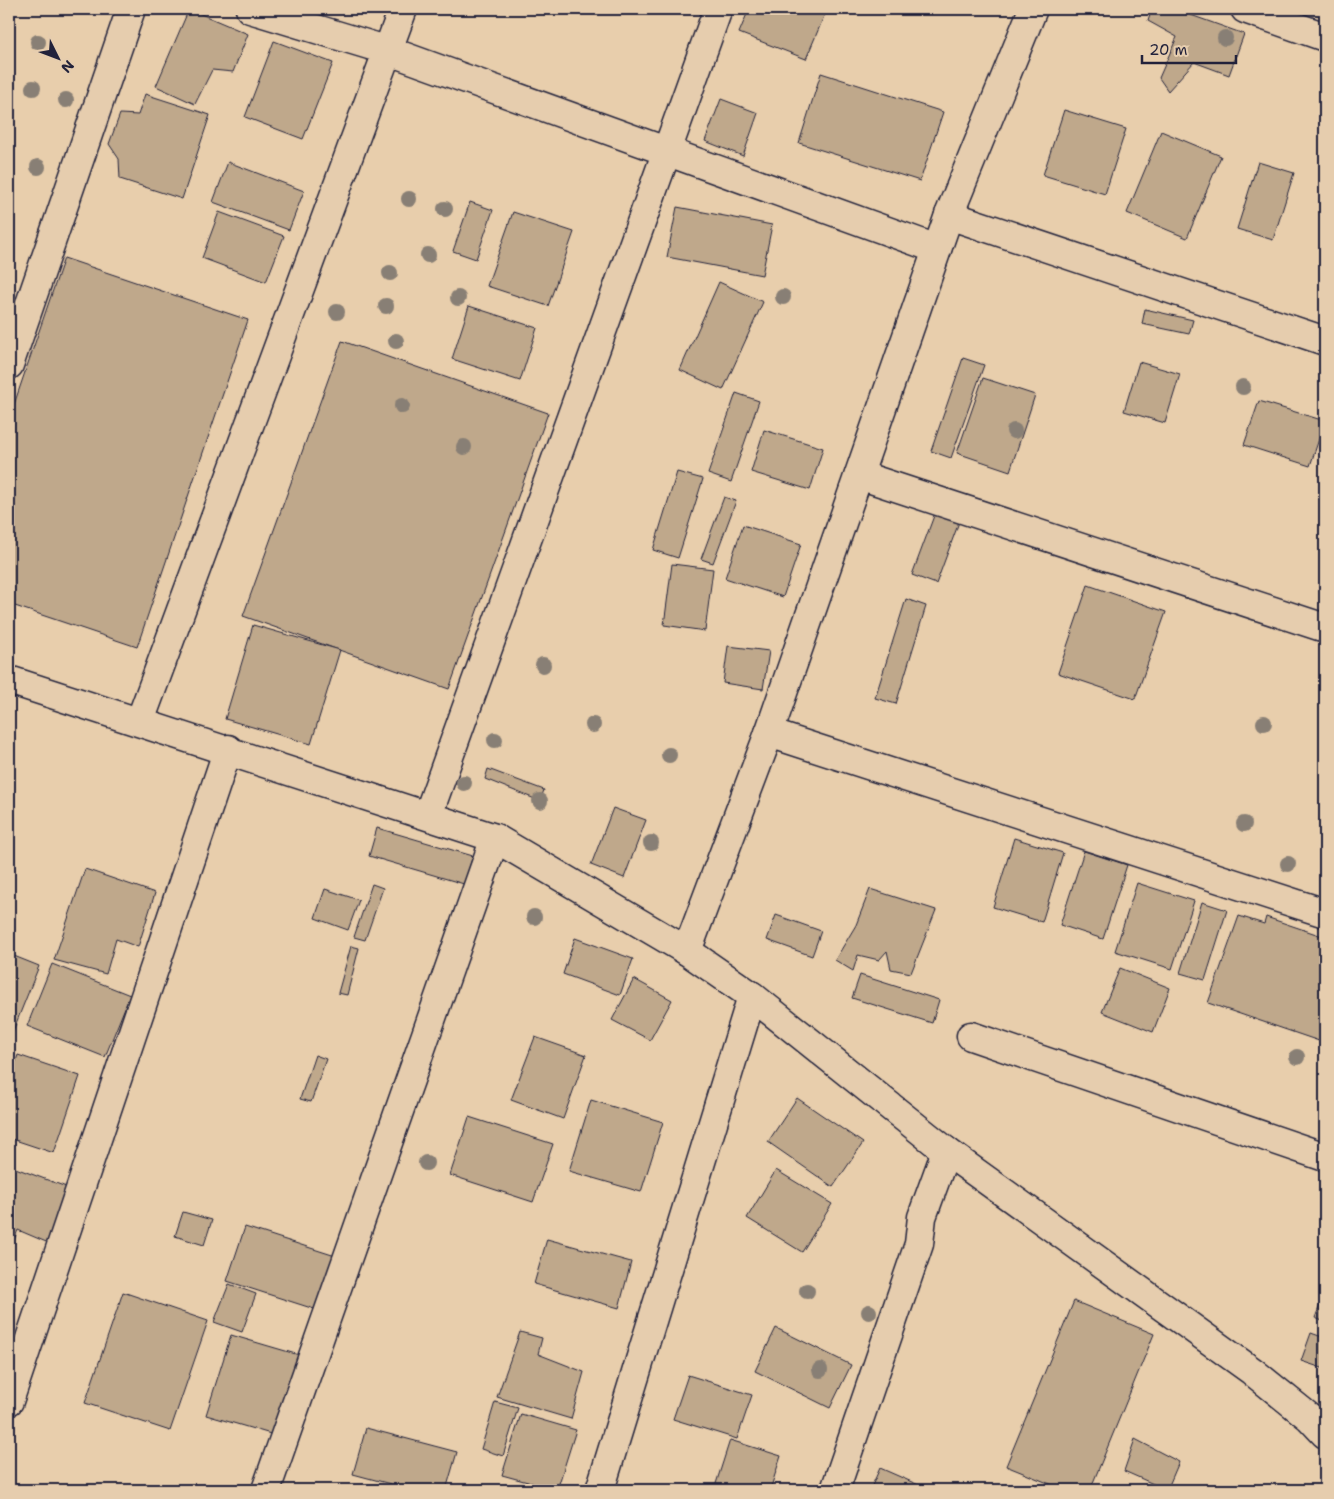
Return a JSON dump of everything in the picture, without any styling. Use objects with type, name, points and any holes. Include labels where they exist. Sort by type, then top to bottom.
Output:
[{"type":"street","points":[[9,365],[132,9]]},
{"type":"street","points":[[250,9],[389,51],[938,249]]},
{"type":"street","points":[[140,721],[403,9]]},
{"type":"street","points":[[428,815],[718,9]]},
{"type":"street","points":[[687,951],[769,733],[949,215],[1033,9]]},
{"type":"street","points":[[1245,9],[1325,37]]},
{"type":"street","points":[[949,215],[1325,341]]},
{"type":"street","points":[[859,474],[1325,628]]},
{"type":"street","points":[[9,680],[228,749],[495,838],[687,951],[752,996],[946,1151],[1252,1371],[1309,1417],[1325,1434]]},
{"type":"street","points":[[769,733],[1325,913]]},
{"type":"street","points":[[9,1401],[228,749]]},
{"type":"street","points":[[266,1490],[495,838]]},
{"type":"street","points":[[600,1490],[752,996]]},
{"type":"street","points":[[971,1036],[1325,1157]]},
{"type":"street","points":[[835,1490],[919,1244],[922,1217],[946,1151]]},
{"type":"building","points":[[189,9],[248,34],[233,72],[212,70],[195,104],[156,86]]},
{"type":"building","points":[[749,9],[827,9],[806,59],[739,33]]},
{"type":"building","points":[[1152,9],[1174,9],[1244,34],[1229,75],[1194,62],[1168,91],[1159,78],[1177,37],[1148,21]]},
{"type":"building","points":[[274,41],[333,63],[303,139],[245,117]]},
{"type":"building","points":[[821,73],[943,112],[920,181],[799,143]]},
{"type":"building","points":[[145,94],[210,115],[182,199],[120,179],[119,159],[109,144],[120,114],[138,115]]},
{"type":"building","points":[[721,99],[758,113],[743,156],[705,141]]},
{"type":"building","points":[[1064,110],[1126,129],[1105,194],[1043,175]]},
{"type":"building","points":[[1161,131],[1221,156],[1187,238],[1127,213]]},
{"type":"building","points":[[228,162],[304,191],[289,230],[213,202]]},
{"type":"building","points":[[1258,162],[1294,173],[1273,240],[1237,229]]},
{"type":"building","points":[[470,202],[493,210],[476,259],[453,251]]},
{"type":"building","points":[[677,207],[772,225],[762,275],[667,257]]},
{"type":"building","points":[[219,212],[284,236],[266,282],[202,258]]},
{"type":"building","points":[[513,212],[574,232],[548,306],[487,286]]},
{"type":"building","points":[[64,258],[248,320],[137,647],[9,604],[9,419]]},
{"type":"building","points":[[719,282],[763,302],[723,390],[680,370]]},
{"type":"building","points":[[469,306],[537,328],[520,381],[452,359]]},
{"type":"building","points":[[1145,309],[1193,320],[1189,334],[1142,324]]},
{"type":"building","points":[[342,341],[548,413],[449,689],[243,616]]},
{"type":"building","points":[[963,358],[984,365],[951,458],[931,451]]},
{"type":"building","points":[[1139,362],[1180,374],[1165,423],[1124,411]]},
{"type":"building","points":[[983,378],[1035,395],[1010,471],[957,453]]},
{"type":"building","points":[[736,393],[759,401],[731,482],[708,474]]},
{"type":"building","points":[[1259,401],[1325,421],[1310,466],[1244,445]]},
{"type":"building","points":[[764,430],[823,448],[810,490],[751,472]]},
{"type":"building","points":[[677,472],[703,479],[678,558],[653,550]]},
{"type":"building","points":[[724,497],[736,501],[713,563],[701,559]]},
{"type":"building","points":[[935,513],[959,522],[936,584],[912,575]]},
{"type":"building","points":[[743,525],[801,544],[783,597],[725,578]]},
{"type":"building","points":[[672,564],[713,569],[705,631],[664,625]]},
{"type":"building","points":[[1088,585],[1166,612],[1135,699],[1058,673]]},
{"type":"building","points":[[906,599],[926,606],[896,704],[875,698]]},
{"type":"building","points":[[253,625],[340,650],[311,744],[225,719]]},
{"type":"building","points":[[728,646],[769,651],[763,689],[723,683]]},
{"type":"building","points":[[488,769],[544,790],[540,801],[485,779]]},
{"type":"building","points":[[613,808],[646,820],[624,878],[591,865]]},
{"type":"building","points":[[377,828],[473,856],[464,884],[369,856]]},
{"type":"building","points":[[1014,838],[1063,853],[1042,922],[993,907]]},
{"type":"building","points":[[1084,851],[1127,865],[1103,939],[1060,925]]},
{"type":"building","points":[[85,869],[155,893],[138,947],[116,939],[106,974],[54,960]]},
{"type":"building","points":[[1137,883],[1194,901],[1172,969],[1115,951]]},
{"type":"building","points":[[372,884],[383,888],[365,940],[354,937]]},
{"type":"building","points":[[325,889],[359,900],[348,930],[315,918]]},
{"type":"building","points":[[870,889],[936,910],[911,973],[891,969],[887,951],[879,960],[858,955],[853,971],[835,960],[856,925]]},
{"type":"building","points":[[1202,902],[1227,910],[1205,980],[1180,973]]},
{"type":"building","points":[[776,915],[821,931],[812,956],[767,940]]},
{"type":"building","points":[[1239,916],[1264,924],[1266,917],[1325,937],[1325,1023],[1319,1041],[1208,1003]]},
{"type":"building","points":[[575,938],[633,959],[620,995],[563,974]]},
{"type":"building","points":[[351,946],[359,948],[347,995],[338,993]]},
{"type":"building","points":[[9,954],[39,966],[9,1041]]},
{"type":"building","points":[[52,964],[130,995],[105,1057],[27,1026]]},
{"type":"building","points":[[1120,968],[1170,988],[1153,1032],[1102,1012]]},
{"type":"building","points":[[860,975],[939,1000],[932,1023],[852,998]]},
{"type":"building","points":[[634,979],[672,1000],[650,1040],[612,1020]]},
{"type":"building","points":[[535,1037],[586,1055],[563,1119],[511,1100]]},
{"type":"building","points":[[18,1055],[80,1076],[54,1153],[9,1138],[9,1082]]},
{"type":"building","points":[[315,1055],[326,1059],[311,1102],[300,1099]]},
{"type":"building","points":[[797,1098],[863,1143],[833,1187],[768,1142]]},
{"type":"building","points":[[591,1100],[663,1122],[641,1192],[569,1171]]},
{"type":"building","points":[[469,1117],[553,1144],[533,1202],[450,1175]]},
{"type":"building","points":[[10,1166],[77,1191],[58,1247],[18,1230],[12,1245],[9,1244]]},
{"type":"building","points":[[776,1170],[832,1204],[802,1252],[747,1218]]},
{"type":"building","points":[[183,1212],[212,1220],[204,1245],[175,1236]]},
{"type":"building","points":[[245,1227],[351,1261],[333,1315],[227,1281]]},
{"type":"building","points":[[547,1239],[631,1262],[619,1308],[534,1284]]},
{"type":"building","points":[[229,1284],[256,1294],[242,1332],[214,1322]]},
{"type":"building","points":[[123,1292],[208,1321],[170,1431],[85,1403]]},
{"type":"building","points":[[1325,1292],[1325,1322],[1315,1318]]},
{"type":"building","points":[[1074,1301],[1154,1334],[1090,1490],[1065,1490],[1006,1466]]},
{"type":"building","points":[[776,1328],[851,1365],[830,1408],[755,1371]]},
{"type":"building","points":[[520,1332],[542,1338],[538,1354],[584,1372],[571,1419],[497,1397]]},
{"type":"building","points":[[1311,1333],[1325,1338],[1325,1369],[1301,1361]]},
{"type":"building","points":[[231,1335],[306,1357],[281,1437],[206,1415]]},
{"type":"building","points":[[688,1375],[752,1395],[737,1439],[673,1419]]},
{"type":"building","points":[[495,1402],[518,1408],[503,1456],[481,1449]]},
{"type":"building","points":[[521,1414],[576,1430],[557,1490],[502,1475]]},
{"type":"building","points":[[366,1428],[457,1452],[446,1490],[413,1490],[353,1474]]},
{"type":"building","points":[[1135,1439],[1179,1462],[1167,1490],[1124,1471]]},
{"type":"building","points":[[730,1440],[781,1456],[770,1490],[714,1490]]},
{"type":"building","points":[[880,1468],[930,1490],[870,1490]]}]
